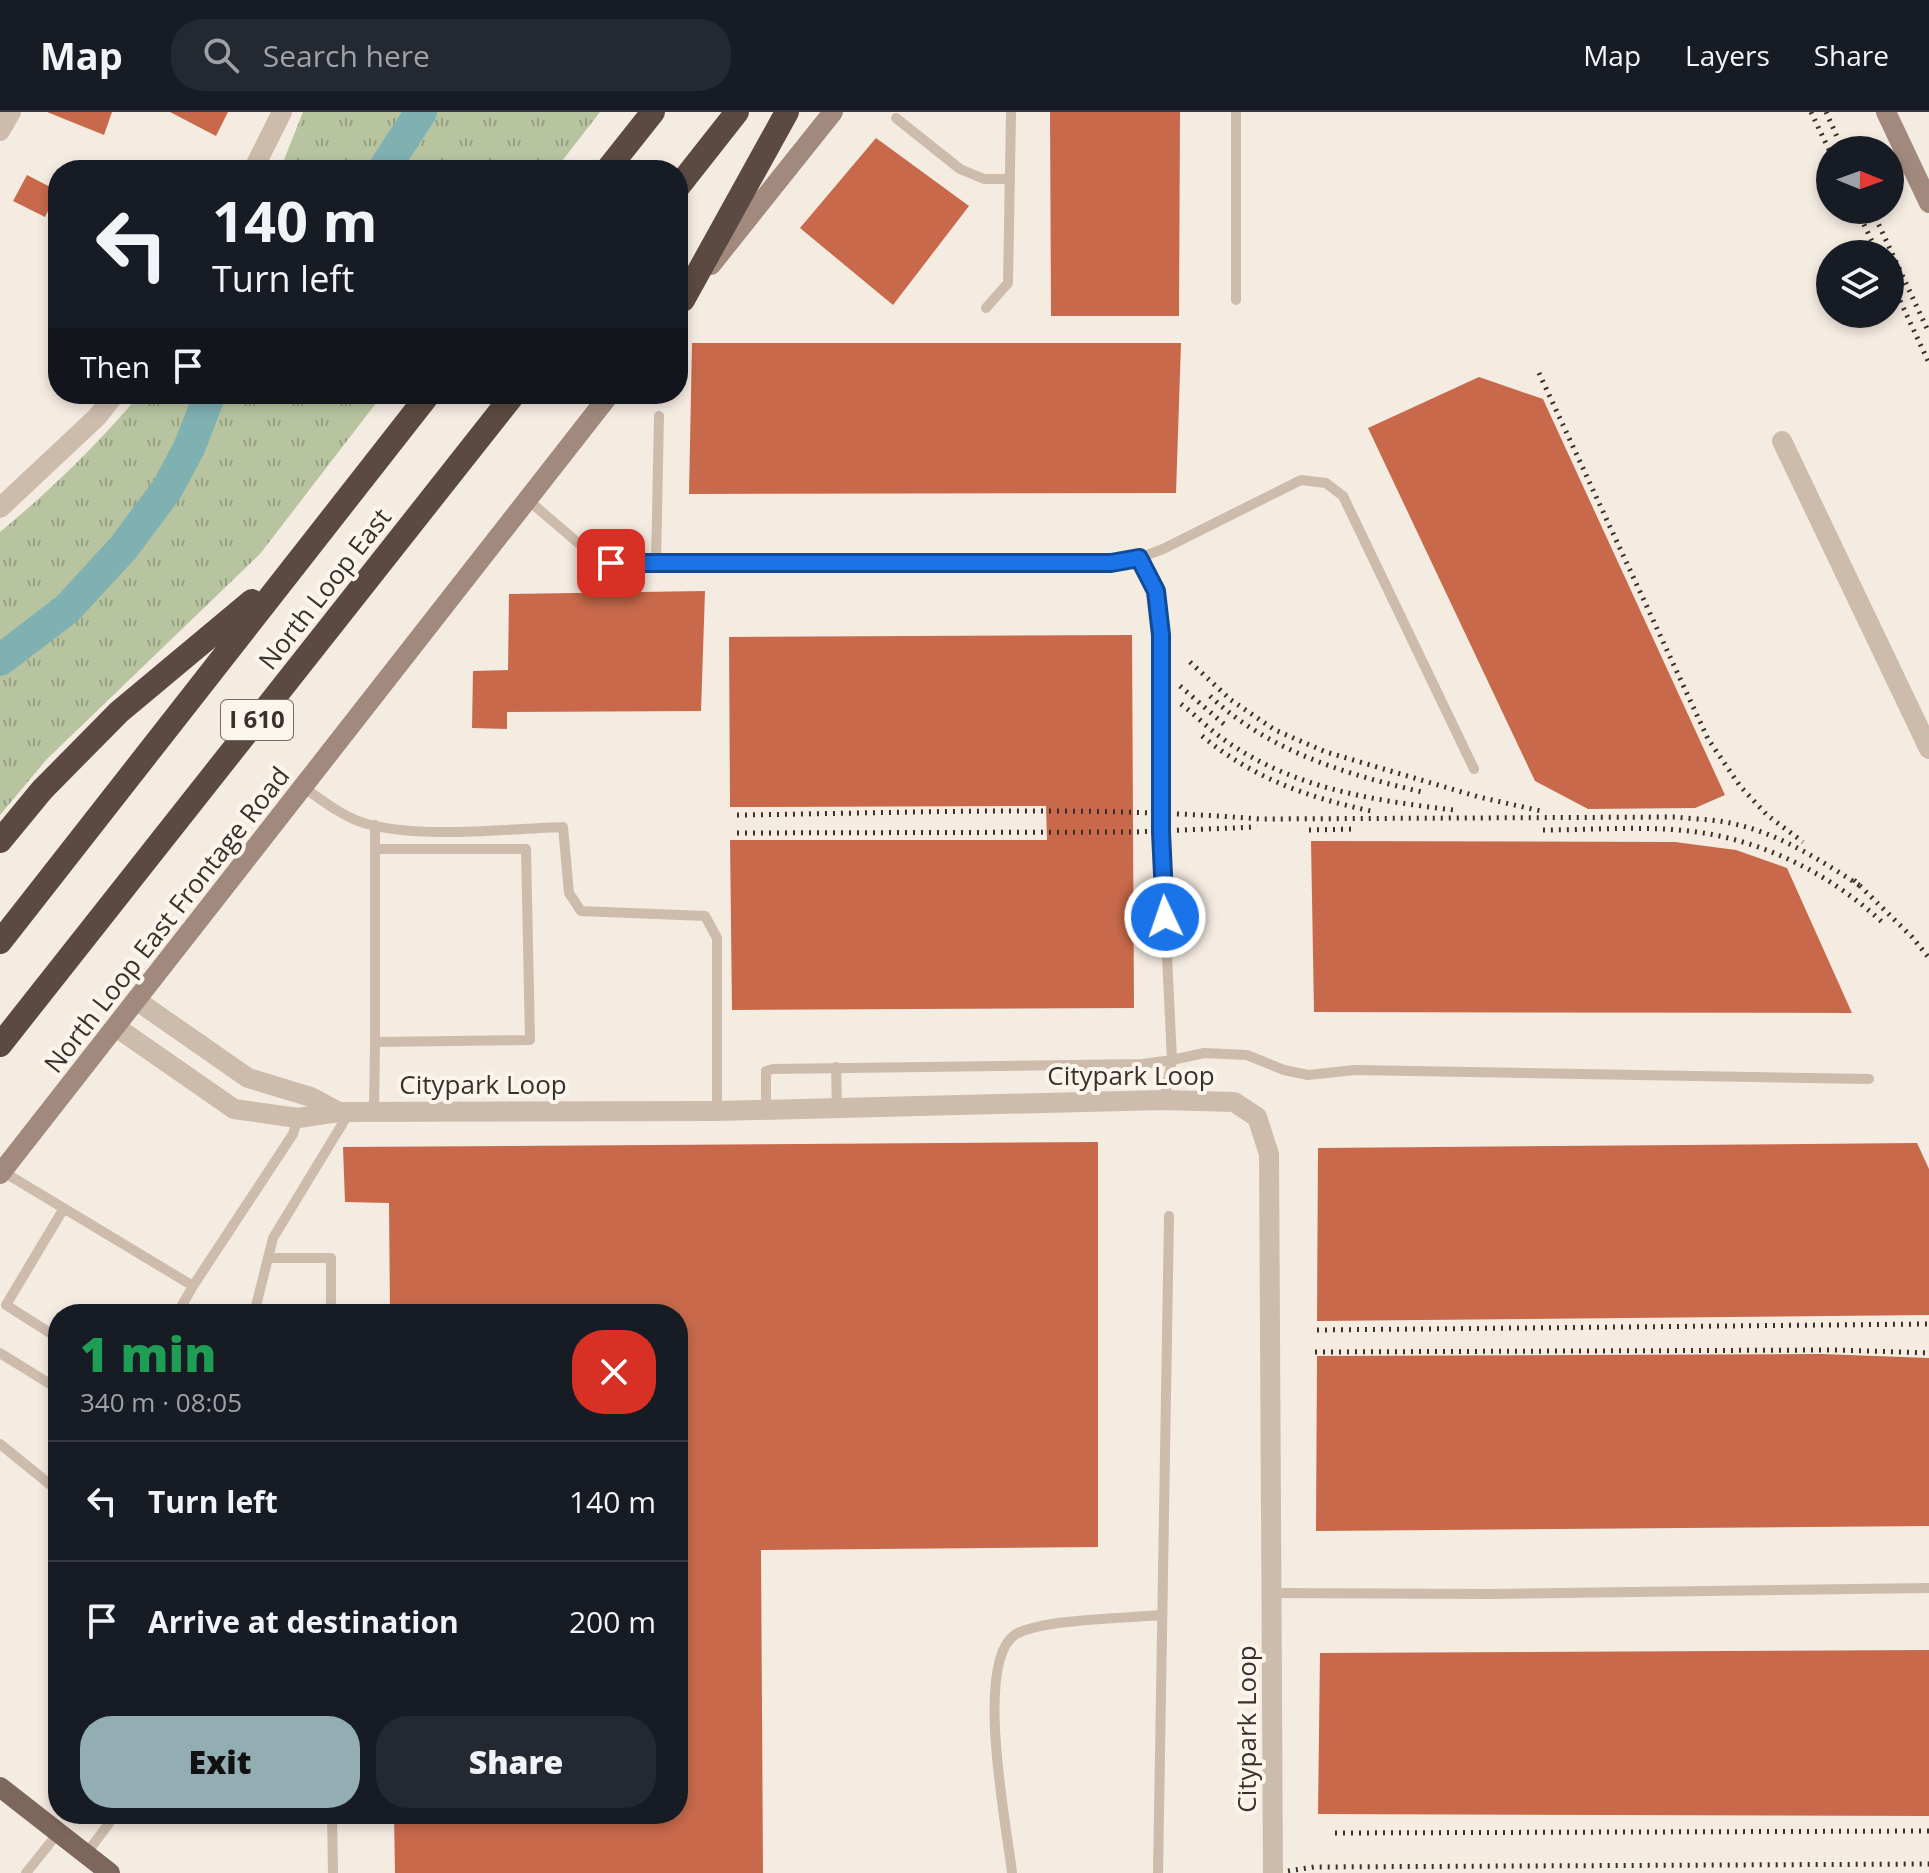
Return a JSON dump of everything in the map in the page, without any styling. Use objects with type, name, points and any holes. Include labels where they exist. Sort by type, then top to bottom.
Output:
[{"type":"highway","points":[[615,160],[653,112]]},
{"type":"highway","points":[[688,174],[737,112]]},
{"type":"highway","points":[[688,290],[787,112]]},
{"type":"highway","name":"North Loop East","points":[[0,942],[287,571],[421,404]]},
{"type":"highway","name":"North Loop East","points":[[0,1045],[506,404]]},
{"type":"highway","points":[[0,841],[42,790],[119,712],[287,571]]},
{"type":"main road","points":[[688,294],[833,112]]},
{"type":"main road","points":[[1886,112],[1929,203]]},
{"type":"main road","name":"North Loop East Frontage Road","points":[[1,1173],[602,404]]},
{"type":"main road","points":[[0,1787],[110,1873]]},
{"type":"street","points":[[0,131],[11,112]]},
{"type":"street","points":[[258,160],[282,112]]},
{"type":"street","points":[[0,508],[107,404]]},
{"type":"street","points":[[1782,441],[1929,749]]},
{"type":"street","name":"Citypark Loop","points":[[136,1000],[248,1078],[311,1097],[345,1112]]},
{"type":"street","name":"Citypark Loop","points":[[116,1027],[234,1109],[298,1118],[345,1112],[717,1111],[1164,1100],[1234,1102],[1257,1117],[1269,1154],[1273,1873]]},
{"type":"lane","points":[[986,308],[1008,283],[1011,112]]},
{"type":"lane","points":[[1236,112],[1236,300]]},
{"type":"lane","points":[[896,118],[960,169],[984,179],[1010,179]]},
{"type":"lane","points":[[656,563],[659,416]]},
{"type":"lane","points":[[528,500],[591,554],[611,563],[1111,563],[1139,558],[1163,549],[1301,480],[1326,483],[1343,496],[1474,769]]},
{"type":"lane","points":[[1139,558],[1156,591],[1161,635],[1161,832],[1172,1060],[1164,1100]]},
{"type":"lane","points":[[303,787],[365,824],[421,831],[563,827],[569,893],[581,911],[705,916],[717,938],[717,1111]]},
{"type":"lane","points":[[374,1112],[375,825]]},
{"type":"lane","points":[[375,849],[526,849],[530,1040],[375,1042]]},
{"type":"lane","points":[[766,1109],[766,1071],[773,1069],[1143,1064],[1204,1053],[1247,1055],[1284,1070],[1308,1075],[1355,1070],[1869,1079]]},
{"type":"lane","points":[[836,1067],[837,1108]]},
{"type":"lane","points":[[256,1304],[273,1238],[345,1112]]},
{"type":"lane","points":[[183,1304],[293,1134],[298,1118]]},
{"type":"lane","points":[[1,1173],[193,1286]]},
{"type":"lane","points":[[48,1333],[3,1309],[64,1208]]},
{"type":"lane","points":[[1158,1873],[1169,1216]]},
{"type":"lane","points":[[268,1258],[331,1258],[331,1304]]},
{"type":"lane","points":[[0,1353],[48,1383]]},
{"type":"lane","points":[[0,1444],[48,1483]]},
{"type":"lane","points":[[1272,1593],[1490,1594],[1929,1588]]},
{"type":"lane","points":[[1012,1873],[993,1717],[997,1663],[1014,1635],[1043,1625],[1162,1615]]},
{"type":"lane","points":[[86,1854],[108,1824]]},
{"type":"lane","points":[[332,1824],[333,1873]]},
{"type":"lane","points":[[26,1873],[58,1833]]},
{"type":"green space","points":[[303,112],[600,112],[563,160],[284,160]]},
{"type":"green space","points":[[131,404],[375,404],[260,554],[47,759],[0,815],[0,532],[107,431]]},
{"type":"building","points":[[47,112],[112,112],[104,135]]},
{"type":"building","points":[[170,112],[228,112],[216,136]]},
{"type":"building","points":[[1050,112],[1180,112],[1179,316],[1051,316]]},
{"type":"building","points":[[876,138],[969,206],[893,305],[800,228]]},
{"type":"building","points":[[27,175],[48,186],[48,211],[45,217],[13,201]]},
{"type":"building","points":[[692,343],[1181,343],[1176,493],[689,494]]},
{"type":"building","points":[[1479,377],[1543,399],[1725,795],[1695,808],[1588,809],[1535,781],[1368,428]]},
{"type":"building","points":[[705,591],[701,711],[507,712],[507,729],[472,728],[473,671],[508,670],[509,594]]},
{"type":"building","points":[[1132,635],[1134,1008],[732,1010],[730,840],[1047,840],[1046,806],[730,807],[729,637]]},
{"type":"building","points":[[1311,841],[1675,842],[1736,850],[1787,868],[1852,1013],[1314,1012]]},
{"type":"building","points":[[1098,1142],[1098,1547],[761,1550],[763,1873],[395,1873],[394,1824],[688,1824],[688,1304],[390,1304],[389,1203],[345,1202],[343,1147]]},
{"type":"building","points":[[1917,1143],[1929,1169],[1929,1315],[1317,1321],[1318,1148]]},
{"type":"building","points":[[1821,1354],[1929,1358],[1929,1526],[1316,1531],[1317,1356]]},
{"type":"building","points":[[1929,1650],[1929,1816],[1318,1814],[1320,1653]]},
{"type":"waterway","points":[[390,160],[421,112]]},
{"type":"waterway","points":[[0,660],[67,609],[124,547],[167,489],[189,448],[206,404]]},
{"type":"railway","points":[[1811,112],[1822,136]]},
{"type":"railway","points":[[1826,112],[1837,136]]},
{"type":"railway","points":[[1864,224],[1871,240]]},
{"type":"railway","points":[[1878,224],[1929,333]]},
{"type":"railway","points":[[1904,309],[1929,363]]},
{"type":"railway","points":[[1539,373],[1708,739],[1740,786],[1767,815],[1803,842]]},
{"type":"railway","points":[[1190,662],[1231,700],[1275,730],[1326,752],[1479,797],[1541,811]]},
{"type":"railway","points":[[1180,686],[1225,725]]},
{"type":"railway","points":[[1210,696],[1257,732],[1282,746],[1336,768],[1422,792]]},
{"type":"railway","points":[[1181,704],[1246,754],[1302,780],[1361,796],[1454,810]]},
{"type":"railway","points":[[1202,736],[1221,751],[1281,784],[1371,811]]},
{"type":"railway","points":[[737,815],[1064,811],[1260,819],[1675,817],[1725,822],[1762,832],[1814,857],[1862,887]]},
{"type":"railway","points":[[737,833],[1134,832],[1257,827]]},
{"type":"railway","points":[[1309,830],[1355,829]]},
{"type":"railway","points":[[1543,830],[1673,830],[1738,841],[1805,867],[1846,893],[1883,923]]},
{"type":"railway","points":[[1854,880],[1929,958]]},
{"type":"railway","points":[[1317,1330],[1929,1324]]},
{"type":"railway","points":[[1315,1352],[1834,1350],[1929,1353]]},
{"type":"railway","points":[[1335,1833],[1929,1831]]},
{"type":"railway","points":[[1288,1871],[1314,1867],[1929,1864]]},
{"type":"route","points":[[611,563],[1111,563],[1139,558],[1156,591],[1161,635],[1161,832],[1165,917]]}]
